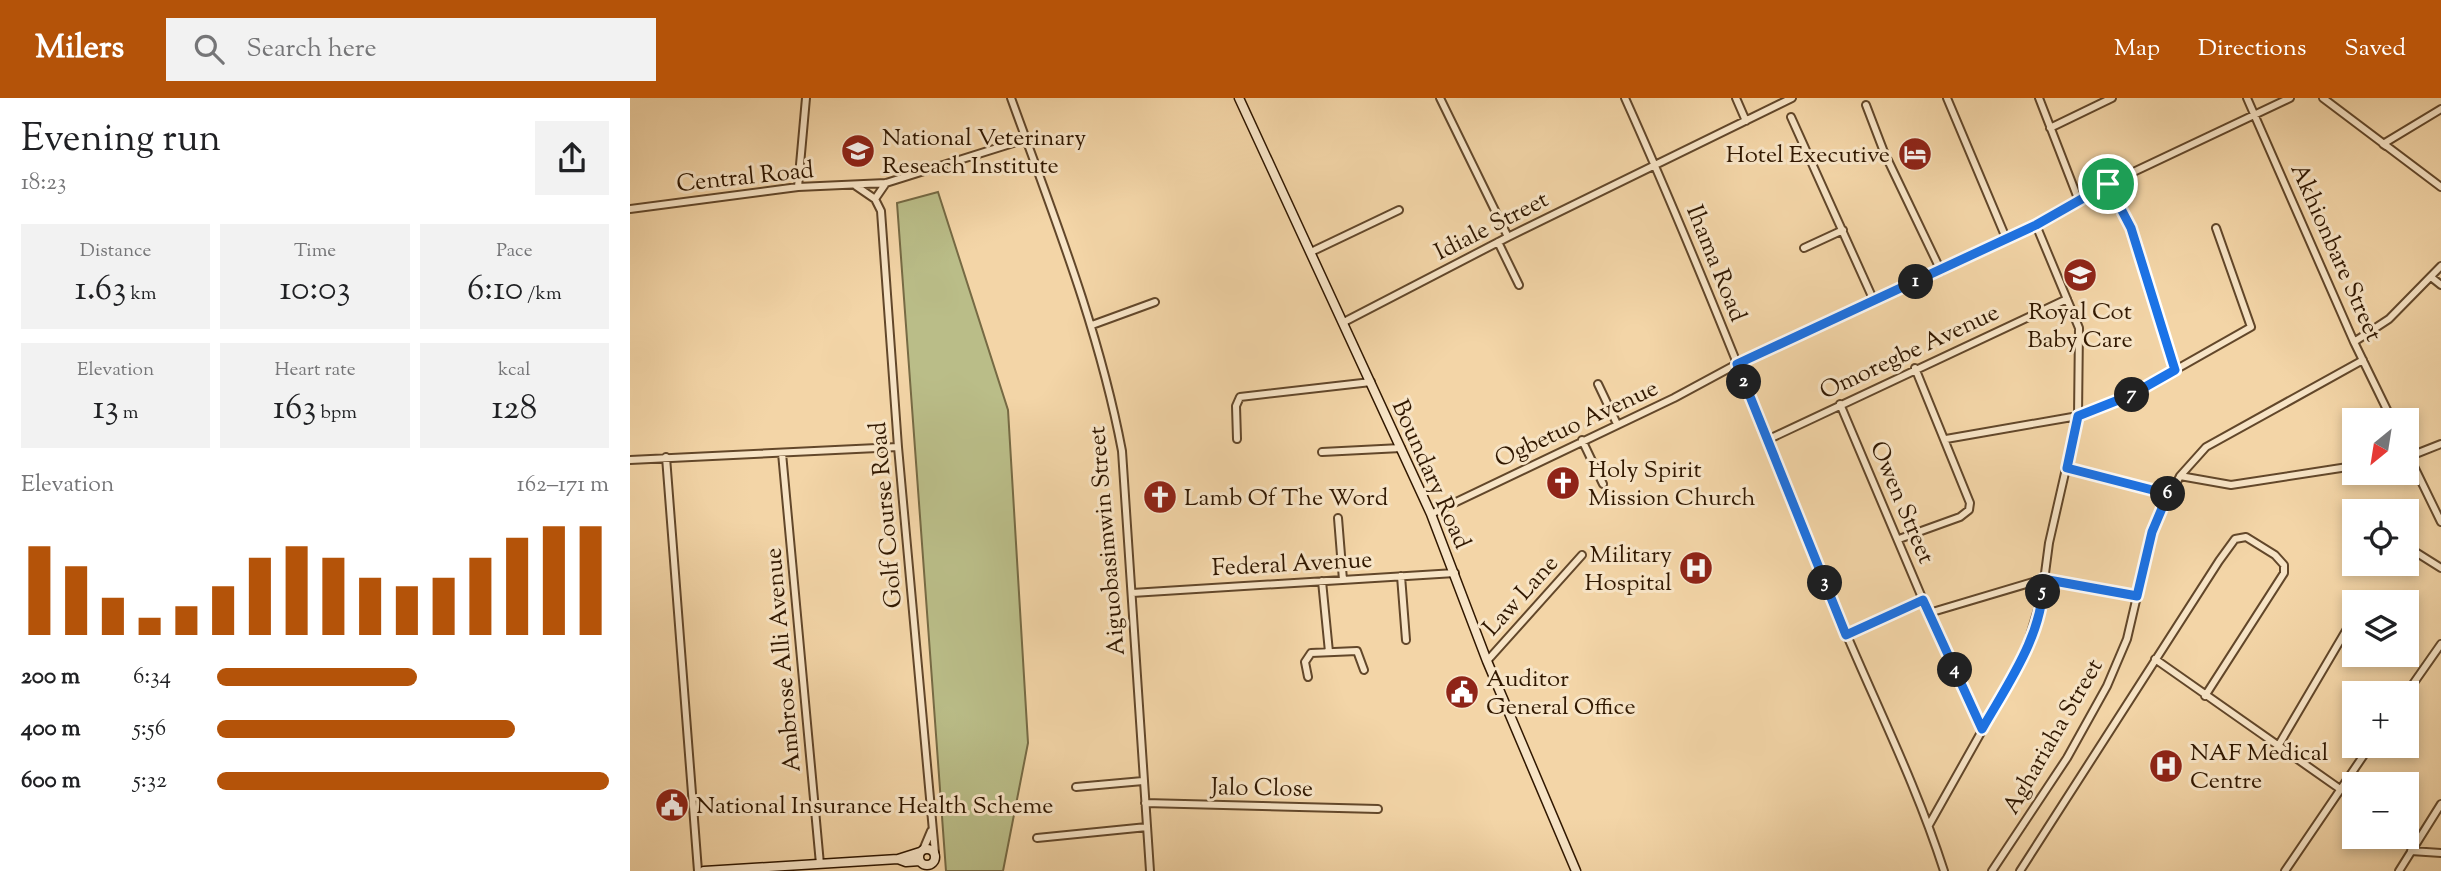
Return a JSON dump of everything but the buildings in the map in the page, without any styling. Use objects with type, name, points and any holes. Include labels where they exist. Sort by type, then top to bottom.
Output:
[{"type":"street","points":[[799,187],[806,98]]},
{"type":"street","name":"Aiguobasimwin Street","points":[[1011,98],[1092,325],[1110,390],[1122,451],[1150,871]]},
{"type":"street","name":"Boundary Road","points":[[1239,98],[1431,514],[1487,661],[1576,871]]},
{"type":"street","points":[[1440,98],[1508,237]]},
{"type":"street","name":"Ihama Road","points":[[1625,98],[1656,163],[1846,635],[1929,825],[1944,871]]},
{"type":"street","points":[[1736,98],[1745,121]]},
{"type":"street","name":"Idiale Street","points":[[1344,322],[1498,242],[1791,98]]},
{"type":"street","points":[[1947,98],[2006,238]]},
{"type":"street","points":[[2039,98],[2079,201]]},
{"type":"street","points":[[2050,128],[2112,98]]},
{"type":"street","name":"Akhionbare Street","points":[[2247,98],[2354,342],[2386,408]]},
{"type":"street","name":"Ogbetuo Avenue","points":[[1431,514],[1674,398],[1737,364],[2036,225],[2108,184],[2290,98]]},
{"type":"street","points":[[2323,98],[2441,187]]},
{"type":"street","points":[[1866,105],[1884,152],[1941,271]]},
{"type":"street","points":[[2387,148],[2383,144],[2441,109]]},
{"type":"street","points":[[1791,117],[1874,301]]},
{"type":"street","name":"Central Road","points":[[630,209],[799,187],[886,183],[1026,139]]},
{"type":"street","points":[[856,186],[875,200],[886,183]]},
{"type":"street","points":[[2108,184],[2131,228],[2175,370]]},
{"type":"street","name":"Golf Course Road","points":[[875,200],[881,211],[898,447],[932,831],[936,840],[935,857]]},
{"type":"street","points":[[1311,252],[1399,210]]},
{"type":"street","points":[[1929,825],[2024,656],[2042,596],[2043,579],[2078,416],[2079,328],[2036,225]]},
{"type":"street","points":[[1946,439],[2078,416],[2131,395],[2251,327],[2216,229]]},
{"type":"street","points":[[1804,248],[1843,230]]},
{"type":"street","points":[[1498,242],[1519,285]]},
{"type":"street","points":[[2354,342],[2389,319],[2441,266]]},
{"type":"street","points":[[2431,277],[2441,285]]},
{"type":"street","name":"Omoregbe Avenue","points":[[1767,440],[1915,368],[2067,299]]},
{"type":"street","points":[[1092,325],[1155,302]]},
{"type":"street","name":"Aghariaha Street","points":[[1992,871],[2067,758],[2107,686],[2127,639],[2152,532],[2179,476],[2206,447],[2363,360]]},
{"type":"street","points":[[1899,539],[1960,517],[1969,510],[1970,503],[1915,368]]},
{"type":"street","points":[[1237,439],[1236,406],[1240,397],[1371,382]]},
{"type":"street","points":[[1598,384],[1617,424]]},
{"type":"street","name":"Owen Street","points":[[1840,404],[1928,613],[1982,729]]},
{"type":"street","points":[[1582,440],[1603,484]]},
{"type":"street","points":[[2419,451],[2441,444]]},
{"type":"street","points":[[630,460],[898,447]]},
{"type":"street","points":[[1322,452],[1401,447]]},
{"type":"street","name":"Ambrose Alli Avenue","points":[[782,453],[820,864]]},
{"type":"street","points":[[666,457],[698,871]]},
{"type":"street","points":[[2067,468],[2168,494]]},
{"type":"street","points":[[2179,476],[2231,485],[2342,469]]},
{"type":"street","points":[[2419,479],[2441,522]]},
{"type":"street","points":[[1338,518],[1343,580]]},
{"type":"street","points":[[2020,871],[2235,539],[2246,537],[2275,555],[2284,565],[2280,583],[2205,696]]},
{"type":"street","points":[[2419,554],[2441,568]]},
{"type":"street","name":"Law Lane","points":[[1487,661],[1581,555]]},
{"type":"street","name":"Federal Avenue","points":[[1132,593],[1455,573]]},
{"type":"street","points":[[1401,576],[1406,640]]},
{"type":"street","points":[[1928,613],[2043,579],[2137,596]]},
{"type":"street","points":[[1322,581],[1329,652]]},
{"type":"street","points":[[1846,635],[1923,600]]},
{"type":"street","points":[[2277,747],[2342,637]]},
{"type":"street","points":[[2415,681],[2441,644]]},
{"type":"street","points":[[1308,677],[1307,655],[1329,652],[1357,651],[1364,670]]},
{"type":"street","points":[[2155,659],[2340,789]]},
{"type":"street","points":[[2285,871],[2362,758]]},
{"type":"street","points":[[1076,787],[1143,781]]},
{"type":"street","name":"Jalo Close","points":[[1145,803],[1378,809]]},
{"type":"street","points":[[2399,871],[2441,804]]},
{"type":"street","points":[[1037,838],[1147,827]]},
{"type":"street","points":[[922,859],[932,831]]},
{"type":"street","points":[[704,871],[898,859],[906,862],[922,859],[931,849],[937,871]]},
{"type":"street","points":[[2411,851],[2441,853]]},
{"type":"street","points":[[922,859],[931,865],[935,857]]},
{"type":"green space","points":[[938,192],[1008,410],[1028,743],[1003,871],[946,871],[897,203]]},
{"type":"place","name":"National Veterinary Reseach Institute","points":[[858,151]]},
{"type":"place","name":"Hotel Executive","points":[[1915,154]]},
{"type":"place","name":"Royal Cot Baby Care","points":[[2080,275]]},
{"type":"place","name":"Holy Spirit Mission Church","points":[[1563,483]]},
{"type":"place","name":"Lamb Of The Word","points":[[1160,497]]},
{"type":"place","name":"Military Hospital","points":[[1696,568]]},
{"type":"place","name":"Auditor General Office","points":[[1462,692]]},
{"type":"place","name":"NAF Medical Centre","points":[[2166,766]]},
{"type":"place","name":"National Insurance Health Scheme","points":[[672,805]]},
{"type":"route","points":[[2108,184],[2131,228],[2175,370],[2131,395],[2078,416],[2067,468],[2168,494],[2152,532],[2137,596],[2043,579],[2042,596],[2024,656],[1982,729],[1923,600],[1846,635],[1737,364],[2036,225],[2108,184]]}]
